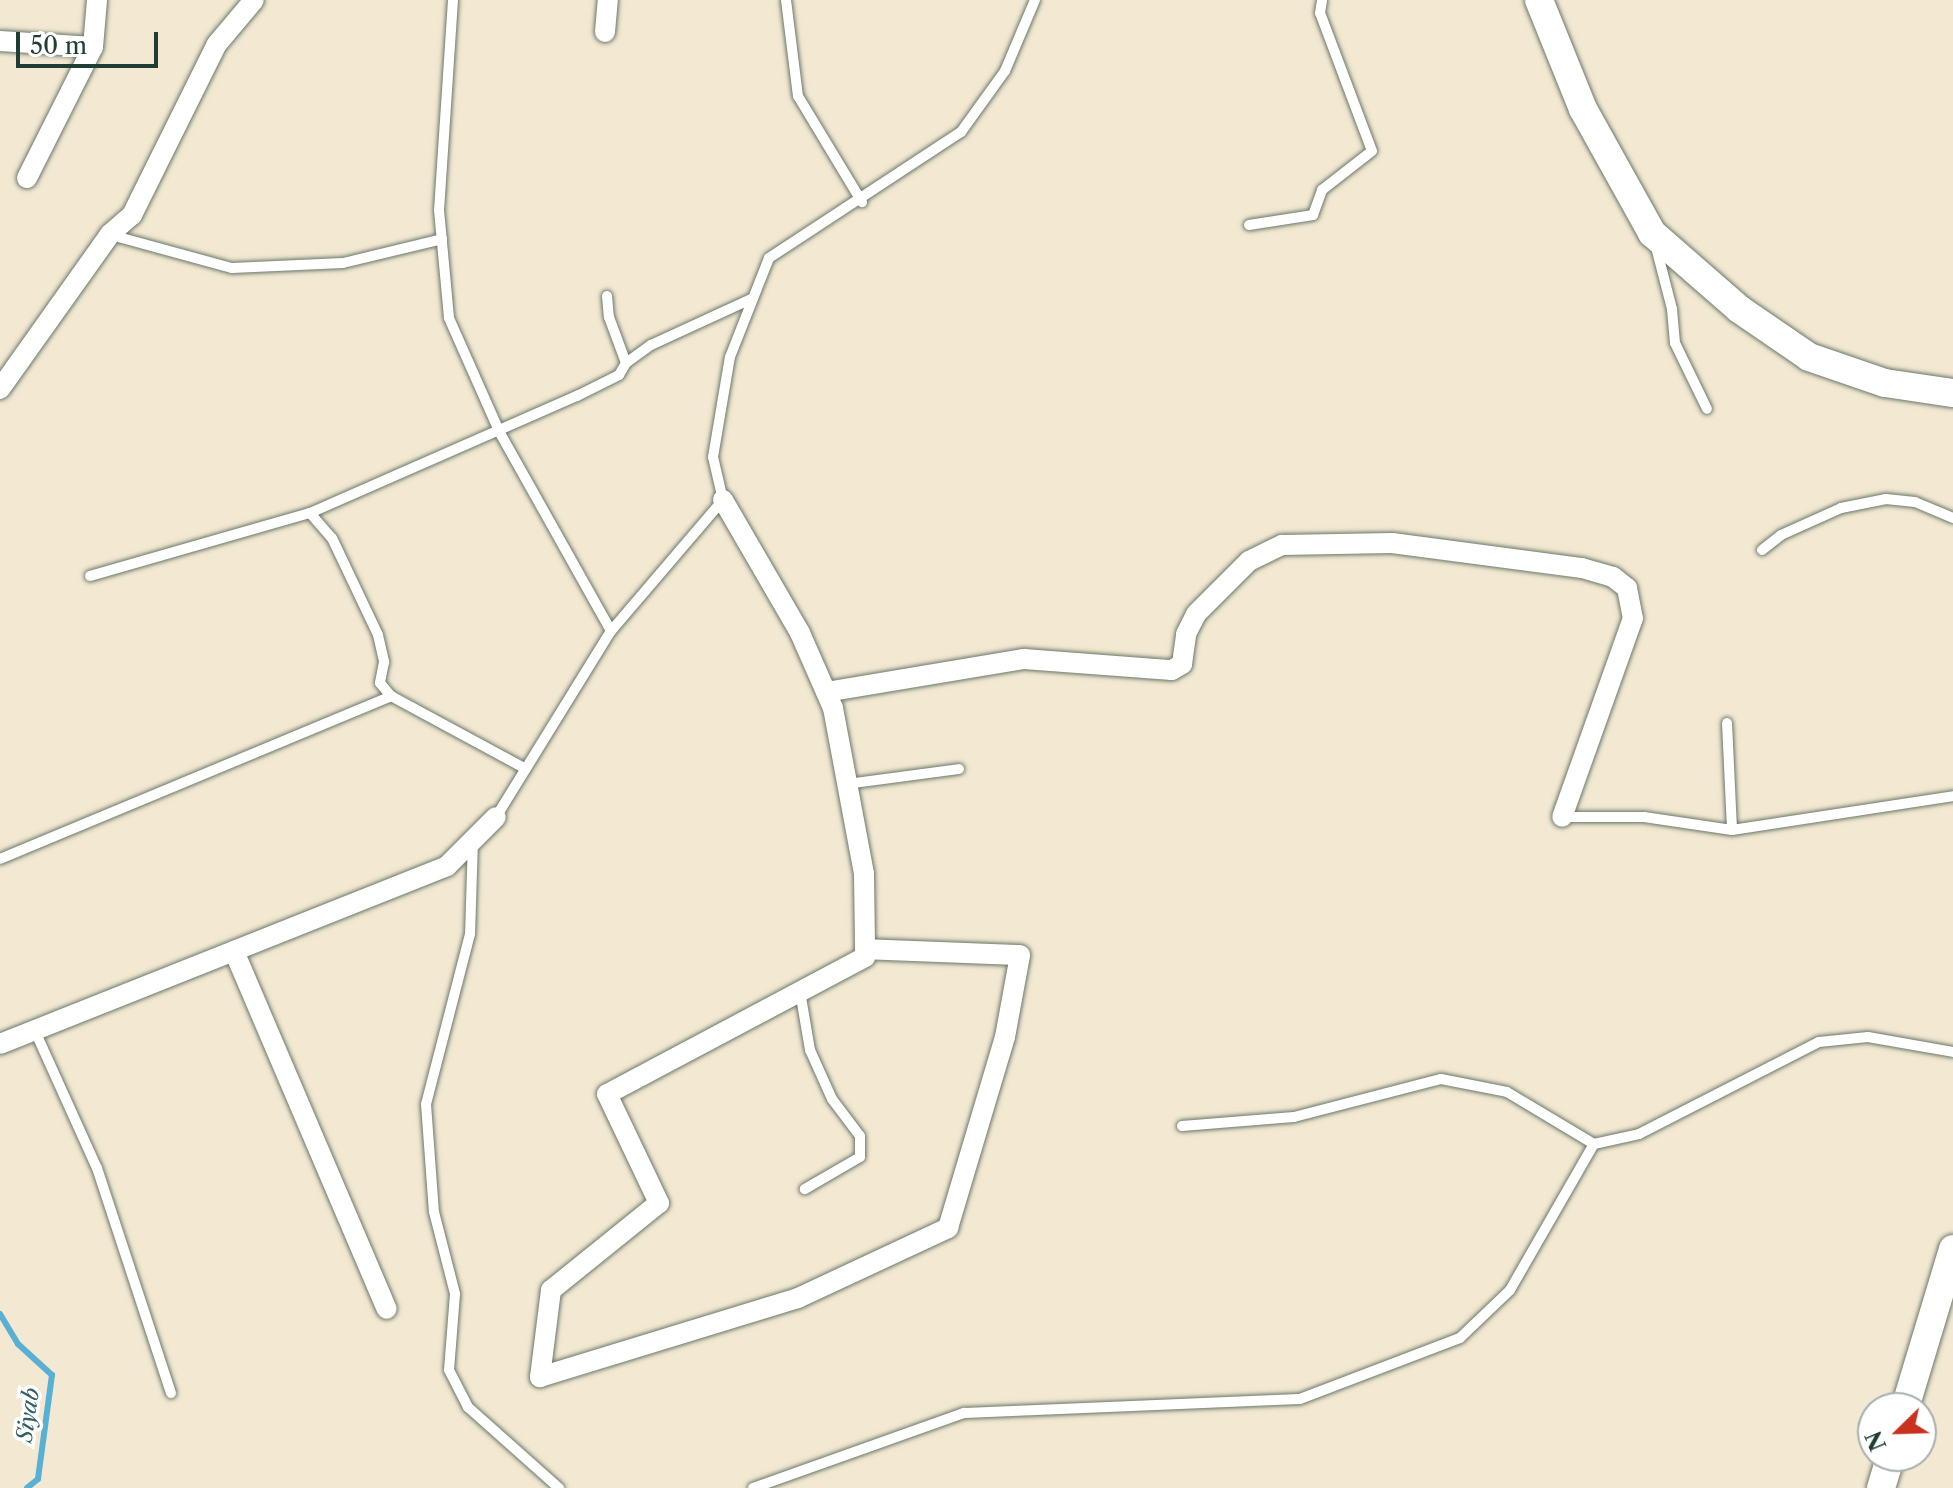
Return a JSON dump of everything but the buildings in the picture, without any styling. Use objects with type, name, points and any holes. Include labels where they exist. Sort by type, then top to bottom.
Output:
[{"type":"main road","points":[[1539,0],[1583,109],[1652,233],[1739,309],[1809,357],[1885,383],[1953,393]]},
{"type":"main road","points":[[1910,1392],[1953,1249]]},
{"type":"street","points":[[27,178],[93,47],[97,0]]},
{"type":"street","points":[[0,389],[110,234],[132,215],[217,44],[254,0]]},
{"type":"street","points":[[605,32],[608,0]]},
{"type":"street","points":[[0,41],[93,47]]},
{"type":"street","points":[[723,500],[800,633],[826,692],[864,874],[865,957],[607,1094],[659,1203],[551,1290],[540,1377],[798,1298],[948,1228],[1005,1037],[1020,955],[865,949]]},
{"type":"street","points":[[826,692],[1024,659],[1172,670],[1182,664],[1186,634],[1196,614],[1249,561],[1282,545],[1392,543],[1582,568],[1613,577],[1627,588],[1633,618],[1562,817]]},
{"type":"street","points":[[0,1044],[447,866],[496,817]]},
{"type":"street","points":[[234,951],[387,1309]]},
{"type":"lane","points":[[453,0],[439,210],[449,318],[500,433],[611,631]]},
{"type":"lane","points":[[786,0],[798,96],[862,202]]},
{"type":"lane","points":[[496,817],[611,631],[723,500],[713,457],[730,357],[769,258],[862,202],[961,132],[1005,71],[1035,0]]},
{"type":"lane","points":[[1249,225],[1313,215],[1322,190],[1372,151],[1320,13],[1322,0]]},
{"type":"lane","points":[[1652,233],[1672,309],[1675,343],[1707,409]]},
{"type":"lane","points":[[110,234],[232,268],[343,263],[442,239]]},
{"type":"lane","points":[[607,296],[609,317],[626,363]]},
{"type":"lane","points":[[90,576],[310,513],[500,433],[619,375],[626,363],[651,345],[753,298]]},
{"type":"lane","points":[[1762,550],[1781,535],[1841,508],[1886,499],[1915,502],[1953,518]]},
{"type":"lane","points":[[310,513],[332,538],[378,635],[384,662],[380,683],[391,696],[526,769]]},
{"type":"lane","points":[[0,859],[391,696]]},
{"type":"lane","points":[[1727,723],[1732,830]]},
{"type":"lane","points":[[847,784],[959,769]]},
{"type":"lane","points":[[1562,817],[1644,817],[1732,830],[1953,796]]},
{"type":"lane","points":[[473,840],[470,934],[426,1104],[434,1212],[455,1294],[449,1370],[468,1407],[559,1488]]},
{"type":"lane","points":[[800,991],[810,1050],[832,1099],[860,1136],[860,1157],[805,1189]]},
{"type":"lane","points":[[35,1031],[97,1168],[171,1393]]},
{"type":"lane","points":[[1182,1126],[1294,1117],[1441,1079],[1507,1092],[1594,1144],[1639,1134],[1819,1042],[1868,1037],[1953,1052]]},
{"type":"lane","points":[[753,1488],[964,1413],[1300,1399],[1460,1338],[1510,1290],[1594,1144]]},
{"type":"waterway","name":"Siyab","points":[[0,1314],[18,1344],[52,1375],[38,1479],[27,1488]]}]
